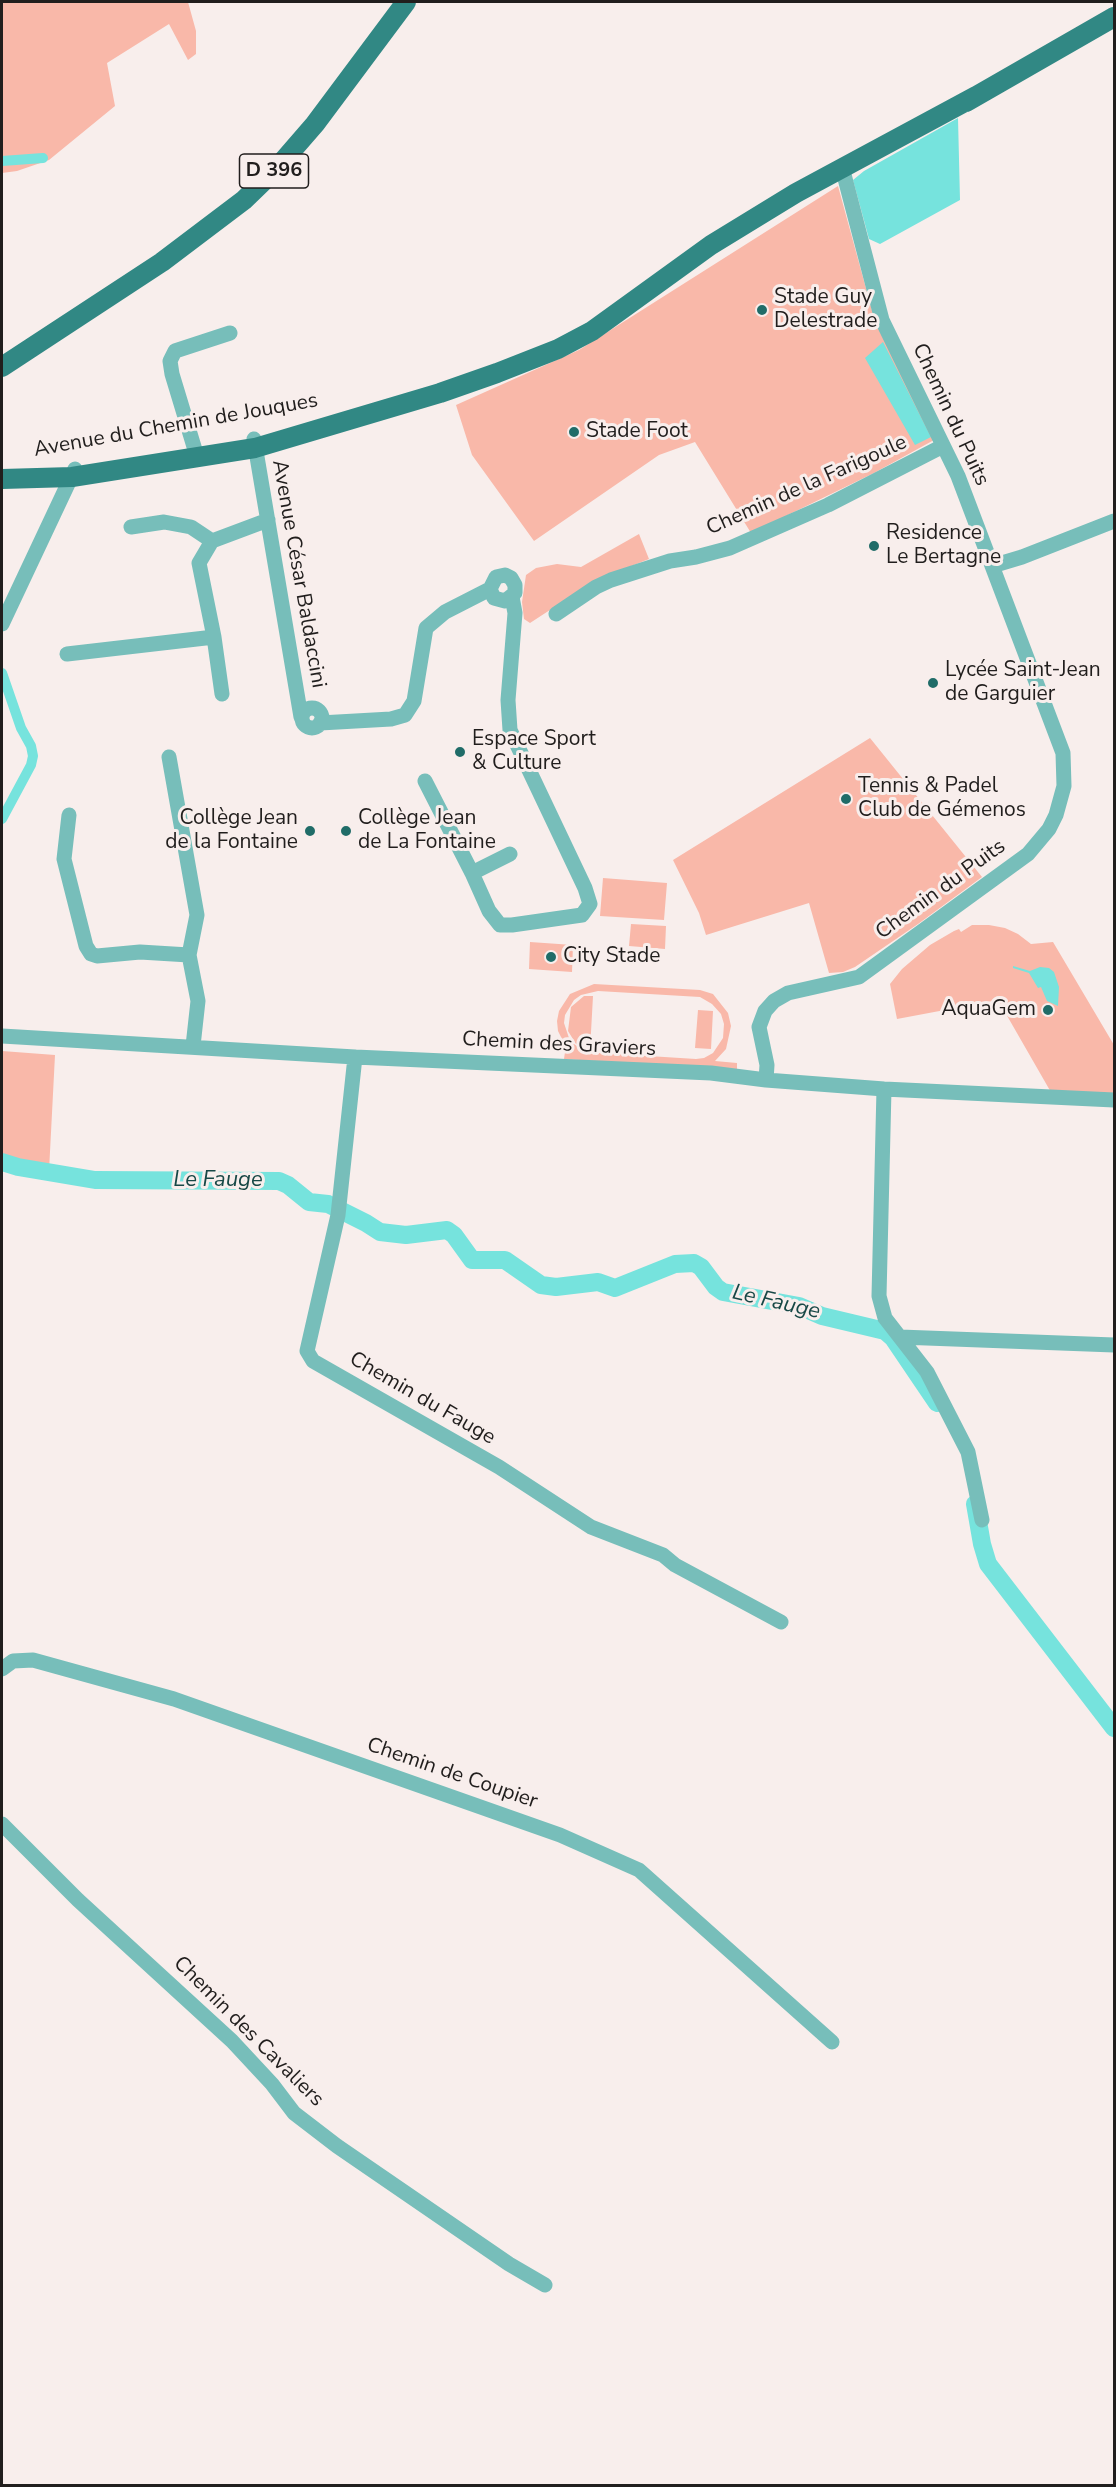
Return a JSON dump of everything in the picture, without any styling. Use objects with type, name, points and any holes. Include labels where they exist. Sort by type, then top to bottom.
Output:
[{"type":"main road","name":"D 396","points":[[2,367],[162,262],[244,200],[276,170],[315,124],[406,2]]},
{"type":"main road","name":"Avenue du Chemin de Jouques","points":[[2,478],[73,473],[255,443],[356,419],[440,393],[558,349],[602,324],[656,283],[737,229],[844,172],[1114,17]]},
{"type":"main road","name":"Avenue du Chemin de Jouques","points":[[73,473],[195,450],[255,443]]},
{"type":"street","name":"Chemin du Puits","points":[[766,1080],[767,1065],[759,1028],[765,1011],[774,1001],[788,993],[858,977],[1028,854],[1049,829],[1056,815],[1064,786],[1063,753],[958,476],[882,320],[844,172]]},
{"type":"street","points":[[195,450],[170,361],[175,351],[230,333]]},
{"type":"street","name":"Avenue César Baldaccini","points":[[255,443],[301,717],[307,709],[314,708],[321,714],[320,723],[391,719],[405,715],[414,701],[426,628],[445,612],[490,589],[498,600],[505,601],[512,597],[515,613],[508,700],[510,730],[585,888],[590,904],[582,915],[500,925],[489,911],[472,873]]},
{"type":"street","name":"Chemin de la Farigoule","points":[[556,614],[596,587],[611,580],[670,561],[730,548],[828,505],[943,446]]},
{"type":"street","points":[[2,624],[73,473]]},
{"type":"street","points":[[222,694],[214,637],[199,563],[212,542],[268,520]]},
{"type":"street","points":[[992,566],[1022,557],[1114,521]]},
{"type":"street","points":[[131,527],[164,522],[191,526],[212,542]]},
{"type":"street","points":[[67,654],[214,637]]},
{"type":"street","points":[[169,757],[197,915],[189,955],[198,1001],[193,1046]]},
{"type":"street","points":[[425,781],[472,873],[510,854]]},
{"type":"street","points":[[69,815],[64,859],[86,946],[91,954],[97,956],[140,952],[189,955]]},
{"type":"street","name":"Chemin des Graviers","points":[[2,1036],[355,1057],[711,1073],[766,1080],[884,1089],[1114,1100]]},
{"type":"street","name":"Chemin du Fauge","points":[[355,1057],[339,1210],[307,1351],[313,1361],[498,1467],[591,1527],[663,1555],[675,1565],[781,1622]]},
{"type":"street","points":[[884,1089],[879,1296],[885,1318],[927,1372],[968,1452],[982,1520]]},
{"type":"street","points":[[900,1337],[1114,1345]]},
{"type":"street","name":"Chemin de Coupier","points":[[2,1669],[13,1661],[33,1660],[174,1699],[560,1835],[639,1870],[832,2042]]},
{"type":"street","name":"Chemin des Cavaliers","points":[[2,1824],[78,1900],[232,2041],[272,2084],[294,2113],[337,2146],[509,2264],[545,2285]]},
{"type":"shaded area","points":[[2,2],[188,2],[196,31],[196,54],[188,60],[169,24],[107,63],[115,106],[49,160],[17,171],[2,173]]},
{"type":"shaded area","points":[[838,186],[873,314],[934,440],[874,473],[751,533],[695,442],[659,455],[534,541],[472,455],[456,405],[579,350]]},
{"type":"shaded area","points":[[639,534],[649,559],[596,580],[530,623],[524,619],[522,602],[526,575],[536,568],[557,564],[581,567]]},
{"type":"shaded area","name":"Tennis & Padel Club de Gémenos","points":[[870,738],[982,877],[918,924],[855,967],[843,972],[829,973],[809,903],[706,935],[699,913],[673,860]]},
{"type":"shaded area","points":[[603,878],[667,883],[664,920],[600,916]]},
{"type":"shaded area","points":[[631,924],[666,926],[665,949],[629,946]]},
{"type":"shaded area","name":"AquaGem","points":[[972,925],[1005,928],[1031,944],[1053,942],[1114,1045],[1114,1098],[1052,1094],[998,1000],[897,1019],[890,984],[902,969],[930,945],[954,931],[959,929],[961,932]]},
{"type":"shaded area","name":"City Stade","points":[[530,942],[573,945],[572,972],[529,969]]},
{"type":"shaded area","points":[[594,984],[700,990],[713,994],[728,1013],[731,1026],[726,1049],[715,1061],[737,1063],[737,1070],[564,1059],[565,1052],[568,1051],[558,1031],[557,1021],[559,1011],[570,994]],"holes":[[[598,991],[700,997],[712,1004],[721,1014],[724,1024],[723,1038],[713,1053],[704,1058],[585,1052],[570,1041],[564,1023],[565,1015],[574,1000],[581,995]]]},
{"type":"shaded area","points":[[584,996],[593,996],[590,1050],[576,1044],[568,1031],[571,1007]]},
{"type":"shaded area","points":[[698,1010],[713,1011],[711,1049],[695,1048]]},
{"type":"shaded area","points":[[2,1051],[55,1055],[49,1171],[2,1161]]},
{"type":"water","points":[[958,118],[960,200],[880,244],[869,239],[853,180],[864,171]]},
{"type":"water","points":[[883,342],[931,437],[915,445],[865,358]]},
{"type":"water","points":[[1013,966],[1030,971],[1040,967],[1049,968],[1054,972],[1059,987],[1058,1006],[1047,1001],[1041,987],[1038,988],[1029,973],[1013,968]]},
{"type":"waterway","points":[[2,161],[43,158]]},
{"type":"waterway","points":[[2,673],[33,756],[31,765],[2,819]]},
{"type":"waterway","name":"Le Fauge","points":[[2,1162],[18,1167],[95,1180],[279,1181],[288,1185],[309,1202],[328,1204],[380,1232],[406,1235],[447,1230],[454,1235],[472,1260],[505,1260],[541,1285],[556,1287],[598,1282],[615,1288],[675,1264],[694,1263],[701,1267],[716,1287],[723,1292],[799,1306],[822,1316],[885,1331],[893,1338],[937,1403]]},
{"type":"waterway","name":"Le Fauge","points":[[975,1504],[988,1564],[1114,1728]]},
{"type":"place","name":"Stade Guy Delestrade","points":[[762,310]]},
{"type":"place","name":"Stade Foot","points":[[574,432]]},
{"type":"place","name":"Residence Le Bertagne","points":[[874,546]]},
{"type":"place","name":"Lycée Saint-Jean de Garguier","points":[[933,683]]},
{"type":"place","name":"Espace Sport & Culture","points":[[460,752]]},
{"type":"place","name":"Tennis & Padel Club de Gémenos","points":[[846,799]]},
{"type":"place","name":"Collège Jean de la Fontaine","points":[[310,831]]},
{"type":"place","name":"Collège Jean de La Fontaine","points":[[346,831]]},
{"type":"place","name":"City Stade","points":[[551,957]]},
{"type":"place","name":"AquaGem","points":[[1048,1010]]}]
